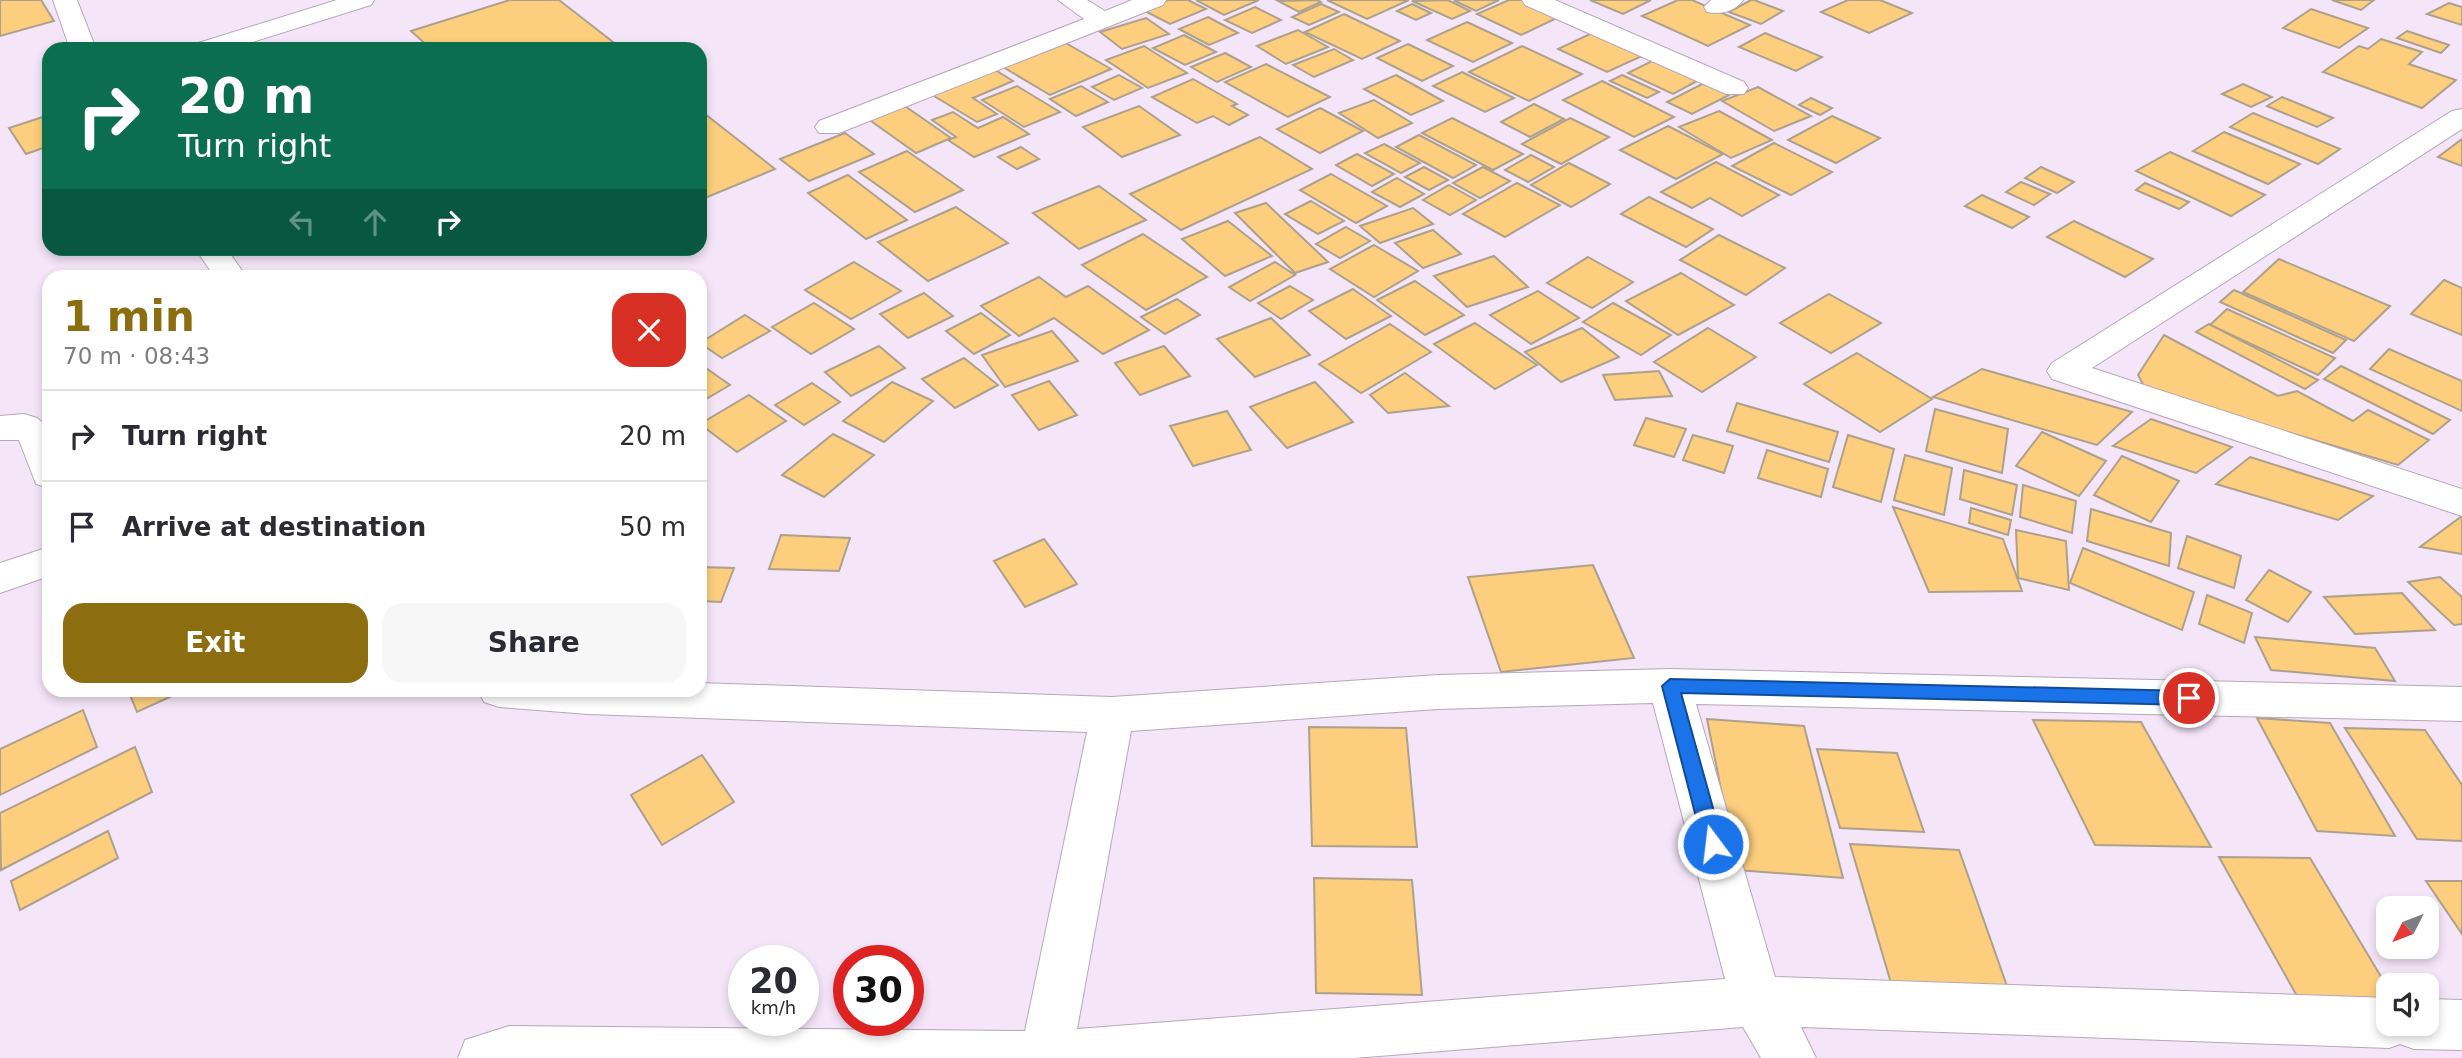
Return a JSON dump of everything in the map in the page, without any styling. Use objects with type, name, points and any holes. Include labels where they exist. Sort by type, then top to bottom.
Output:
[{"type":"street","points":[[65,0],[80,42]]},
{"type":"street","points":[[227,42],[362,0]]},
{"type":"street","points":[[1070,0],[1103,20]]},
{"type":"street","points":[[830,127],[1154,0]]},
{"type":"street","points":[[1534,0],[1735,88]]},
{"type":"street","points":[[2462,117],[2064,372],[2462,502]]},
{"type":"street","points":[[0,428],[24,426],[35,434],[42,454]]},
{"type":"street","points":[[0,578],[42,563]]},
{"type":"street","points":[[588,697],[1112,715],[1438,692],[1670,686],[2462,704]]},
{"type":"street","points":[[1670,686],[1756,1001],[1790,1058]]},
{"type":"street","points":[[1046,1057],[1112,715]]},
{"type":"street","points":[[484,1058],[509,1052],[1046,1057],[1756,1001],[2376,1023]]},
{"type":"street","points":[[2439,1025],[2462,1025]]},
{"type":"building","points":[[0,0],[41,0],[54,21],[0,36]]},
{"type":"building","points":[[510,0],[559,0],[613,42],[423,42],[411,31]]},
{"type":"building","points":[[1168,0],[1188,0],[1206,9],[1170,24],[1143,10]]},
{"type":"building","points":[[1196,0],[1259,0],[1224,15]]},
{"type":"building","points":[[1327,0],[1409,0],[1367,19]]},
{"type":"building","points":[[1448,0],[1470,11],[1452,19],[1412,1]]},
{"type":"building","points":[[1499,0],[1476,11],[1455,1]]},
{"type":"building","points":[[1509,0],[1525,0],[1561,16],[1521,35],[1477,14]]},
{"type":"building","points":[[1590,0],[1651,0],[1623,14]]},
{"type":"building","points":[[1678,0],[1692,0],[1750,25],[1708,46],[1642,16]]},
{"type":"building","points":[[1751,0],[1783,11],[1761,24],[1729,12]]},
{"type":"building","points":[[1848,0],[1880,0],[1912,13],[1869,33],[1821,12]]},
{"type":"building","points":[[2332,0],[2374,0],[2361,10]]},
{"type":"building","points":[[1278,1],[1321,2],[1299,12]]},
{"type":"building","points":[[2449,3],[2462,7],[2462,25],[2427,14]]},
{"type":"building","points":[[1321,4],[1339,12],[1309,25],[1292,17]]},
{"type":"building","points":[[1412,4],[1431,13],[1416,20],[1397,11]]},
{"type":"building","points":[[1255,7],[1281,20],[1252,33],[1225,20]]},
{"type":"building","points":[[2311,9],[2368,28],[2339,48],[2283,28]]},
{"type":"building","points":[[1344,14],[1400,41],[1362,59],[1305,32]]},
{"type":"building","points":[[1208,17],[1238,33],[1209,45],[1179,29]]},
{"type":"building","points":[[1146,18],[1169,34],[1122,49],[1100,32]]},
{"type":"building","points":[[1467,22],[1512,43],[1473,62],[1427,40]]},
{"type":"building","points":[[1298,30],[1328,47],[1286,64],[1257,46]]},
{"type":"building","points":[[2407,31],[2449,45],[2441,53],[2397,38]]},
{"type":"building","points":[[1592,33],[1642,56],[1607,72],[1558,49]]},
{"type":"building","points":[[1765,33],[1822,57],[1796,71],[1739,47]]},
{"type":"building","points":[[1184,35],[1216,52],[1185,65],[1153,48]]},
{"type":"building","points":[[2381,39],[2422,52],[2409,64],[2456,80],[2422,108],[2323,72],[2359,46],[2368,49]]},
{"type":"building","points":[[1064,42],[1111,69],[1050,95],[1003,67]]},
{"type":"building","points":[[1408,44],[1453,66],[1422,81],[1377,58]]},
{"type":"building","points":[[1144,46],[1187,73],[1148,88],[1106,60]]},
{"type":"building","points":[[1522,46],[1582,74],[1529,101],[1469,72]]},
{"type":"building","points":[[1334,49],[1353,60],[1314,77],[1293,65]]},
{"type":"building","points":[[1225,53],[1251,67],[1217,82],[1191,67]]},
{"type":"building","points":[[1654,60],[1699,80],[1673,94],[1628,73]]},
{"type":"building","points":[[1266,64],[1330,97],[1288,117],[1225,82]]},
{"type":"building","points":[[992,68],[1013,81],[973,98],[997,114],[977,122],[929,93]]},
{"type":"building","points":[[1462,72],[1514,98],[1485,112],[1433,86]]},
{"type":"building","points":[[1119,75],[1142,88],[1114,100],[1092,87]]},
{"type":"building","points":[[1396,75],[1443,101],[1411,115],[1364,89]]},
{"type":"building","points":[[1622,75],[1659,92],[1647,98],[1610,81]]},
{"type":"building","points":[[1193,79],[1237,104],[1232,106],[1248,115],[1229,125],[1213,116],[1197,123],[1152,97]]},
{"type":"building","points":[[1602,81],[1674,117],[1634,137],[1563,100]]},
{"type":"building","points":[[1704,83],[1729,95],[1692,114],[1667,102]]},
{"type":"building","points":[[2243,84],[2272,97],[2251,107],[2222,94]]},
{"type":"building","points":[[1017,86],[1060,112],[1024,127],[982,100]]},
{"type":"building","points":[[1081,86],[1108,102],[1076,116],[1050,99]]},
{"type":"building","points":[[1758,87],[1811,116],[1774,131],[1722,101]]},
{"type":"building","points":[[2282,97],[2333,118],[2317,127],[2267,106]]},
{"type":"building","points":[[1811,98],[1832,108],[1820,115],[1799,105]]},
{"type":"building","points":[[1374,100],[1412,123],[1378,138],[1339,113]]},
{"type":"building","points":[[899,102],[951,138],[916,153],[864,116]]},
{"type":"building","points":[[1534,104],[1564,119],[1530,137],[1501,122]]},
{"type":"building","points":[[1139,106],[1180,135],[1122,157],[1083,127]]},
{"type":"building","points":[[1320,108],[1363,131],[1320,153],[1277,129]]},
{"type":"building","points":[[1719,111],[1772,140],[1731,158],[1679,127]]},
{"type":"building","points":[[953,112],[978,128],[1003,117],[1029,134],[974,157],[948,140],[956,137],[932,120]]},
{"type":"building","points":[[2253,113],[2340,149],[2318,164],[2230,127]]},
{"type":"building","points":[[707,116],[775,169],[707,197]]},
{"type":"building","points":[[1832,116],[1880,138],[1836,163],[1788,140]]},
{"type":"building","points":[[42,117],[42,148],[26,154],[9,128]]},
{"type":"building","points":[[1452,118],[1523,154],[1493,170],[1422,133]]},
{"type":"building","points":[[1570,118],[1609,137],[1561,164],[1522,144]]},
{"type":"building","points":[[1668,126],[1723,154],[1676,179],[1620,150]]},
{"type":"building","points":[[2224,132],[2300,164],[2268,184],[2193,151]]},
{"type":"building","points":[[845,133],[874,154],[809,181],[780,159]]},
{"type":"building","points":[[1419,135],[1476,165],[1453,178],[1396,147]]},
{"type":"building","points":[[1260,137],[1312,169],[1181,230],[1130,194]]},
{"type":"building","points":[[2462,139],[2462,166],[2438,157]]},
{"type":"building","points":[[1774,143],[1832,172],[1791,195],[1732,166]]},
{"type":"building","points":[[1384,144],[1420,163],[1401,173],[1365,153]]},
{"type":"building","points":[[1021,147],[1039,159],[1017,169],[998,157]]},
{"type":"building","points":[[907,151],[963,190],[915,212],[859,172]]},
{"type":"building","points":[[2170,152],[2265,195],[2231,216],[2136,171]]},
{"type":"building","points":[[1357,154],[1394,174],[1372,186],[1336,165]]},
{"type":"building","points":[[1531,155],[1554,167],[1528,182],[1505,170]]},
{"type":"building","points":[[1716,162],[1779,195],[1742,216],[1710,198],[1692,208],[1661,192]]},
{"type":"building","points":[[1569,163],[1610,184],[1571,207],[1531,185]]},
{"type":"building","points":[[1424,167],[1448,180],[1429,190],[1405,177]]},
{"type":"building","points":[[1483,167],[1510,181],[1480,198],[1453,183]]},
{"type":"building","points":[[2041,167],[2074,182],[2057,193],[2025,178]]},
{"type":"building","points":[[1331,174],[1387,206],[1356,223],[1300,190]]},
{"type":"building","points":[[848,175],[907,220],[866,239],[808,193]]},
{"type":"building","points":[[1397,178],[1424,194],[1400,207],[1372,192]]},
{"type":"building","points":[[2021,182],[2050,194],[2034,205],[2006,192]]},
{"type":"building","points":[[1517,183],[1560,205],[1505,237],[1463,214]]},
{"type":"building","points":[[2145,183],[2189,202],[2179,209],[2136,190]]},
{"type":"building","points":[[1449,185],[1476,200],[1450,215],[1423,200]]},
{"type":"building","points":[[1099,186],[1146,220],[1079,249],[1033,213]]},
{"type":"building","points":[[1982,195],[2029,217],[2012,228],[1965,206]]},
{"type":"building","points":[[1649,197],[1713,229],[1686,247],[1621,214]]},
{"type":"building","points":[[1311,201],[1344,221],[1318,234],[1285,214]]},
{"type":"building","points":[[1266,203],[1328,262],[1295,273],[1235,213]]},
{"type":"building","points":[[956,207],[1008,243],[928,281],[878,242]]},
{"type":"building","points":[[1413,208],[1433,224],[1380,243],[1360,226]]},
{"type":"building","points":[[1228,221],[1272,256],[1225,276],[1182,239]]},
{"type":"building","points":[[2074,221],[2153,259],[2125,277],[2047,237]]},
{"type":"building","points":[[1346,227],[1370,241],[1340,258],[1316,244]]},
{"type":"building","points":[[1433,230],[1461,254],[1423,268],[1395,243]]},
{"type":"building","points":[[1143,234],[1207,277],[1146,310],[1082,265]]},
{"type":"building","points":[[1719,235],[1785,268],[1746,295],[1680,260]]},
{"type":"building","points":[[1374,245],[1418,271],[1374,297],[1330,269]]},
{"type":"building","points":[[1494,256],[1528,287],[1467,307],[1434,276]]},
{"type":"building","points":[[1588,257],[1633,282],[1592,308],[1547,283]]},
{"type":"building","points":[[2279,259],[2390,306],[2354,341],[2243,292]]},
{"type":"building","points":[[854,262],[901,291],[851,319],[805,290]]},
{"type":"building","points":[[1275,262],[1295,275],[1250,301],[1229,287]]},
{"type":"building","points":[[1681,273],[1734,305],[1678,335],[1626,301]]},
{"type":"building","points":[[1039,277],[1066,297],[1088,286],[1149,330],[1103,354],[1054,318],[1019,336],[981,306]]},
{"type":"building","points":[[2444,280],[2462,288],[2462,335],[2411,314]]},
{"type":"building","points":[[1415,281],[1464,315],[1425,335],[1377,300]]},
{"type":"building","points":[[1290,286],[1313,300],[1281,319],[1258,303]]},
{"type":"building","points":[[1353,289],[1391,316],[1346,339],[1309,311]]},
{"type":"building","points":[[2234,290],[2346,340],[2333,353],[2220,302]]},
{"type":"building","points":[[1538,291],[1579,318],[1531,344],[1490,315]]},
{"type":"building","points":[[924,293],[953,316],[908,338],[880,314]]},
{"type":"building","points":[[1829,294],[1881,323],[1831,353],[1780,323]]},
{"type":"building","points":[[1177,299],[1200,315],[1165,334],[1141,317]]},
{"type":"building","points":[[814,303],[854,329],[811,354],[772,327]]},
{"type":"building","points":[[1613,303],[1671,335],[1641,355],[1583,322]]},
{"type":"building","points":[[2227,309],[2335,358],[2318,375],[2210,325]]},
{"type":"building","points":[[981,313],[1010,335],[974,354],[946,331]]},
{"type":"building","points":[[745,315],[770,331],[722,358],[707,348],[707,339]]},
{"type":"building","points":[[1271,318],[1310,355],[1255,377],[1217,339]]},
{"type":"building","points":[[1475,323],[1537,365],[1495,389],[1434,344]]},
{"type":"building","points":[[1390,324],[1431,352],[1361,393],[1319,364]]},
{"type":"building","points":[[2209,324],[2318,380],[2305,389],[2196,332]]},
{"type":"building","points":[[1582,328],[1619,357],[1561,382],[1525,352]]},
{"type":"building","points":[[1708,328],[1756,357],[1702,392],[1654,362]]},
{"type":"building","points":[[1052,331],[1078,361],[1005,387],[982,355]]},
{"type":"building","points":[[2164,335],[2278,396],[2297,391],[2353,421],[2368,410],[2429,440],[2398,465],[2146,390],[2138,375]]},
{"type":"building","points":[[879,346],[905,368],[851,396],[825,372]]},
{"type":"building","points":[[1164,346],[1190,376],[1140,395],[1115,363]]},
{"type":"building","points":[[2389,349],[2462,381],[2462,411],[2370,369]]},
{"type":"building","points":[[1857,353],[1932,399],[1880,432],[1804,384]]},
{"type":"building","points":[[964,358],[998,385],[955,408],[922,379]]},
{"type":"building","points":[[2341,366],[2450,420],[2433,434],[2324,379]]},
{"type":"building","points":[[707,369],[730,385],[707,398]]},
{"type":"building","points":[[1982,369],[2132,412],[2097,445],[1933,397]]},
{"type":"building","points":[[1659,371],[1672,396],[1615,400],[1603,375]]},
{"type":"building","points":[[1405,373],[1449,406],[1388,413],[1370,395]]},
{"type":"building","points":[[1049,381],[1077,415],[1039,430],[1012,395]]},
{"type":"building","points":[[892,382],[933,401],[884,442],[843,421]]},
{"type":"building","points":[[1315,382],[1353,422],[1287,448],[1250,407]]},
{"type":"building","points":[[812,383],[840,402],[804,425],[775,405]]},
{"type":"building","points":[[749,395],[786,421],[737,452],[707,429],[707,420]]},
{"type":"building","points":[[1737,403],[1838,432],[1829,462],[1727,431]]},
{"type":"building","points":[[1935,409],[2008,429],[2002,473],[1926,451]]},
{"type":"building","points":[[1227,411],[1251,450],[1193,466],[1170,426]]},
{"type":"building","points":[[1646,418],[1686,429],[1674,457],[1634,445]]},
{"type":"building","points":[[2151,419],[2232,447],[2196,473],[2113,446]]},
{"type":"building","points":[[2042,432],[2106,461],[2079,496],[2016,466]]},
{"type":"building","points":[[833,434],[874,455],[824,497],[782,475]]},
{"type":"building","points":[[1693,435],[1733,446],[1724,473],[1683,460]]},
{"type":"building","points":[[1848,435],[1894,449],[1881,502],[1833,487]]},
{"type":"building","points":[[1767,450],[1828,469],[1821,497],[1758,478]]},
{"type":"building","points":[[1905,455],[1952,468],[1944,515],[1894,500]]},
{"type":"building","points":[[2122,456],[2179,481],[2151,522],[2094,495]]},
{"type":"building","points":[[2250,457],[2373,496],[2338,520],[2216,484]]},
{"type":"building","points":[[1964,470],[2017,485],[2012,515],[1960,499]]},
{"type":"building","points":[[2023,485],[2076,501],[2072,533],[2020,517]]},
{"type":"building","points":[[1893,507],[2003,539],[2022,591],[1929,592]]},
{"type":"building","points":[[1971,508],[2011,520],[2008,535],[1969,523]]},
{"type":"building","points":[[2091,509],[2171,533],[2169,566],[2087,541]]},
{"type":"building","points":[[2462,516],[2462,554],[2420,547]]},
{"type":"building","points":[[2016,530],[2066,541],[2069,590],[2018,578]]},
{"type":"building","points":[[781,535],[850,538],[839,571],[769,569]]},
{"type":"building","points":[[2187,536],[2241,556],[2234,588],[2178,568]]},
{"type":"building","points":[[1044,539],[1077,584],[1025,607],[994,561]]},
{"type":"building","points":[[2083,548],[2194,592],[2182,630],[2070,583]]},
{"type":"building","points":[[1593,565],[1634,658],[1501,672],[1468,577]]},
{"type":"building","points":[[707,567],[734,568],[721,602],[707,601]]},
{"type":"building","points":[[2269,570],[2311,592],[2288,622],[2246,600]]},
{"type":"building","points":[[2440,577],[2462,597],[2462,624],[2454,625],[2408,582]]},
{"type":"building","points":[[2402,593],[2435,630],[2355,634],[2324,597]]},
{"type":"building","points":[[2207,595],[2252,613],[2244,643],[2199,624]]},
{"type":"building","points":[[2255,637],[2375,648],[2395,681],[2271,670]]},
{"type":"building","points":[[131,697],[170,697],[137,712]]},
{"type":"building","points":[[83,710],[97,747],[0,795],[0,749]]},
{"type":"building","points":[[2257,718],[2330,723],[2395,836],[2317,831]]},
{"type":"building","points":[[1707,719],[1804,726],[1843,878],[1737,870]]},
{"type":"building","points":[[2033,720],[2141,722],[2211,847],[2095,845]]},
{"type":"building","points":[[1309,727],[1406,728],[1417,847],[1312,846]]},
{"type":"building","points":[[2345,728],[2425,730],[2462,785],[2462,841],[2417,839]]},
{"type":"building","points":[[135,747],[152,792],[1,870],[0,813]]},
{"type":"building","points":[[1817,749],[1897,753],[1924,832],[1840,828]]},
{"type":"building","points":[[702,755],[734,802],[662,845],[631,795]]},
{"type":"building","points":[[108,831],[118,858],[20,910],[11,881]]},
{"type":"building","points":[[1850,844],[1959,850],[2008,989],[1891,983]]},
{"type":"building","points":[[2219,857],[2310,858],[2379,973],[2376,973],[2376,1006],[2302,1005]]},
{"type":"building","points":[[1314,878],[1412,880],[1422,995],[1316,993]]},
{"type":"building","points":[[2426,881],[2462,881],[2462,934],[2440,902],[2440,896],[2436,896]]},
{"type":"route","points":[[1713,844],[1670,686],[2189,698]]}]
